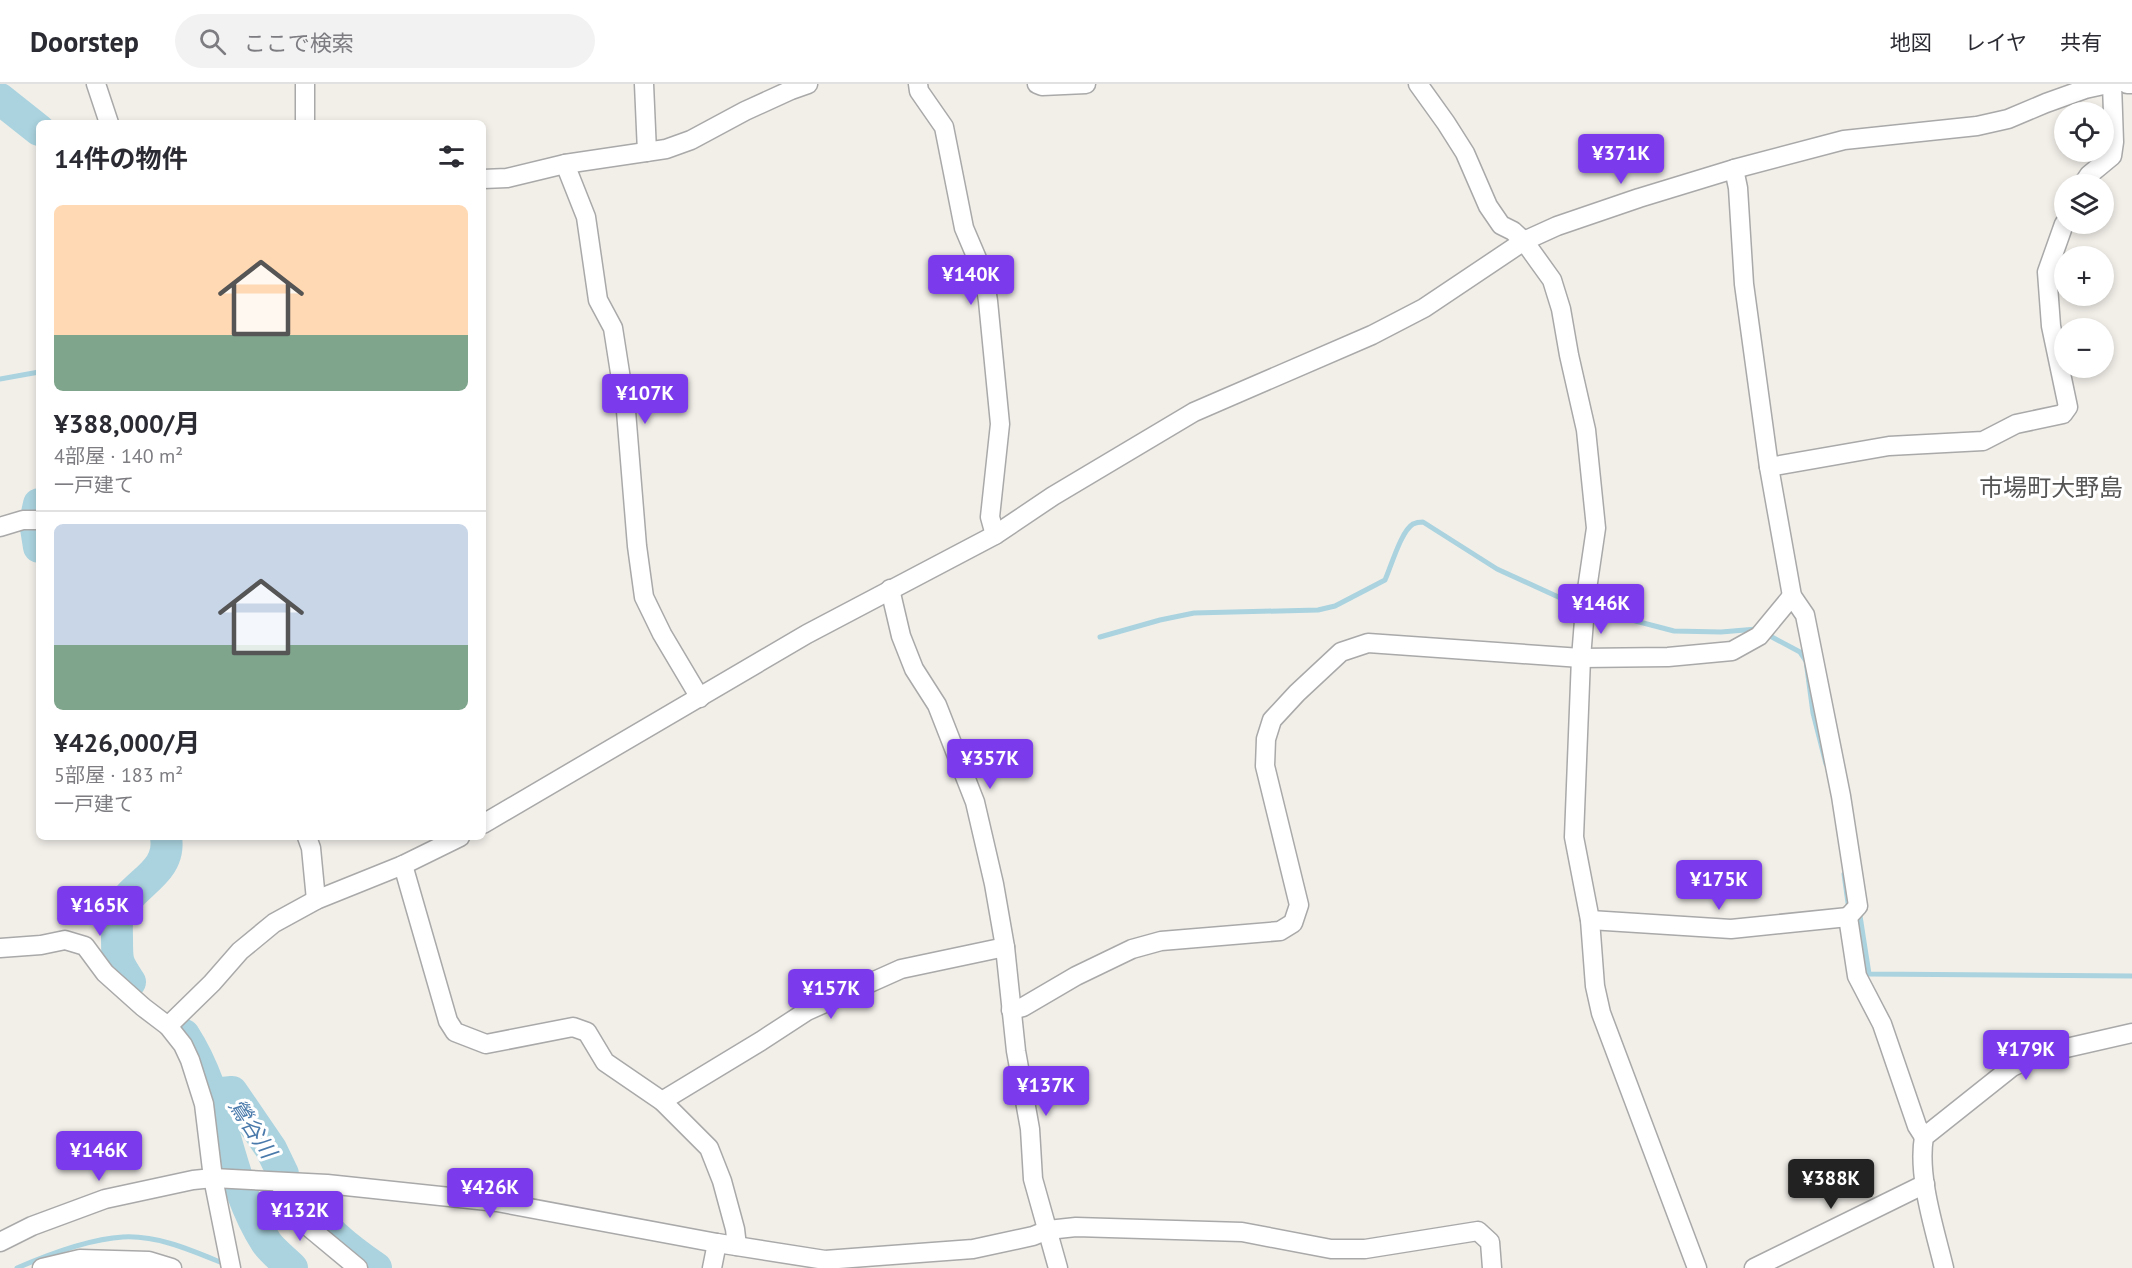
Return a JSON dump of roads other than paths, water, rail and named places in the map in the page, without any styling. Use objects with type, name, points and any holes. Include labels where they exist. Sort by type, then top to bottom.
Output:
[{"type":"street","points":[[96,84],[108,120]]},
{"type":"street","points":[[304,120],[305,84]]},
{"type":"street","points":[[644,84],[647,152]]},
{"type":"street","points":[[486,179],[507,178],[565,164],[666,149],[691,140],[745,111],[808,84]]},
{"type":"street","points":[[918,84],[919,91],[944,127],[964,228],[984,274],[1000,424],[990,517],[994,536]]},
{"type":"street","points":[[1036,84],[1042,86],[1086,84]]},
{"type":"street","points":[[1418,84],[1465,153],[1488,206],[1501,225],[1513,231],[1524,241],[1552,280],[1561,309],[1586,430],[1596,528],[1585,606],[1581,658],[1574,837],[1590,920],[1595,986],[1601,1013],[1696,1268]]},
{"type":"street","points":[[486,822],[807,634],[994,536],[1053,496],[1172,424],[1194,412],[1372,335],[1424,308],[1524,241],[1557,226],[1734,169],[1844,140],[1977,126],[2008,119],[2085,89],[2110,84],[2114,142],[2112,156],[2090,174]]},
{"type":"street","points":[[2127,84],[2132,84]]},
{"type":"street","points":[[565,164],[586,217],[598,300],[613,328],[626,411],[637,546],[644,597],[662,634],[700,698]]},
{"type":"street","points":[[1734,169],[1738,188],[1744,284],[1769,467],[1792,596],[1805,615],[1841,796],[1857,976],[1882,1024],[1917,1126],[1924,1137],[1925,1184],[1944,1268]]},
{"type":"street","points":[[1769,467],[1889,446],[1983,441],[2016,424],[2063,414],[2068,407],[2051,326],[2048,272],[2061,234]]},
{"type":"street","points":[[0,527],[31,520]]},
{"type":"street","points":[[890,589],[901,636],[914,669],[937,705],[975,802],[994,884],[1005,948],[1011,1010],[1030,1129],[1033,1179],[1058,1268]]},
{"type":"street","points":[[1011,1010],[1023,1007],[1076,975],[1132,949],[1161,940],[1280,931],[1293,924],[1299,905],[1265,766],[1266,739],[1272,720],[1341,652],[1368,643],[1581,658],[1668,657],[1732,651],[1763,631],[1792,596]]},
{"type":"street","points":[[308,840],[311,848],[316,900]]},
{"type":"street","points":[[168,1026],[212,983],[240,951],[274,924],[316,900],[403,865],[454,840]]},
{"type":"street","points":[[403,865],[448,1021],[455,1032],[486,1044],[573,1027],[586,1032],[605,1062],[662,1101],[709,1148],[722,1181],[735,1229],[736,1246]]},
{"type":"street","points":[[1590,920],[1731,929],[1773,926],[1853,912]]},
{"type":"street","points":[[0,948],[41,945],[65,940],[85,946],[105,973],[168,1026],[183,1046],[190,1060],[204,1104],[219,1178],[230,1261]]},
{"type":"street","points":[[662,1101],[807,1011],[902,969],[1005,948]]},
{"type":"street","points":[[1924,1137],[2012,1067],[2040,1053],[2132,1033]]},
{"type":"street","points":[[0,1242],[32,1226],[105,1199],[193,1179],[219,1178],[327,1184],[497,1202],[717,1243],[825,1260],[973,1250],[1033,1236],[1048,1230],[1076,1227],[1242,1232],[1331,1249],[1365,1249],[1478,1231],[1490,1242],[1492,1268]]},
{"type":"street","points":[[272,1182],[311,1229],[358,1268]]},
{"type":"street","points":[[1754,1268],[1925,1184]]},
{"type":"street","points":[[712,1268],[717,1243]]},
{"type":"street","points":[[42,1268],[80,1259],[149,1261],[172,1268]]},
{"type":"waterway","name":"鶯谷川","points":[[0,99],[36,128]]},
{"type":"waterway","points":[[0,379],[36,373]]},
{"type":"waterway","name":"鶯谷川","points":[[36,518],[36,528]]},
{"type":"waterway","points":[[1100,637],[1194,613],[1318,610],[1335,606],[1385,580],[1404,534],[1413,524],[1423,522],[1497,569],[1578,606],[1674,631],[1721,632],[1757,629],[1800,652],[1806,661],[1813,713],[1826,764]]},
{"type":"waterway","name":"鶯谷川","points":[[130,982],[118,958],[118,915],[132,893],[149,878],[163,860],[166,840]]},
{"type":"waterway","points":[[1844,874],[1848,903],[1860,916],[1869,974],[2132,976]]},
{"type":"waterway","points":[[184,1035],[198,1059],[208,1085],[233,1166],[253,1218],[266,1242],[292,1268]]},
{"type":"waterway","name":"鶯谷川","points":[[212,1094],[232,1092],[271,1149],[283,1174]]},
{"type":"waterway","name":"鶯谷川","points":[[300,1198],[335,1236],[376,1268]]},
{"type":"waterway","points":[[17,1268],[83,1244],[123,1237],[162,1241],[225,1264]]},
{"type":"district","name":"市場町大野島","points":[[2051,487]]}]
